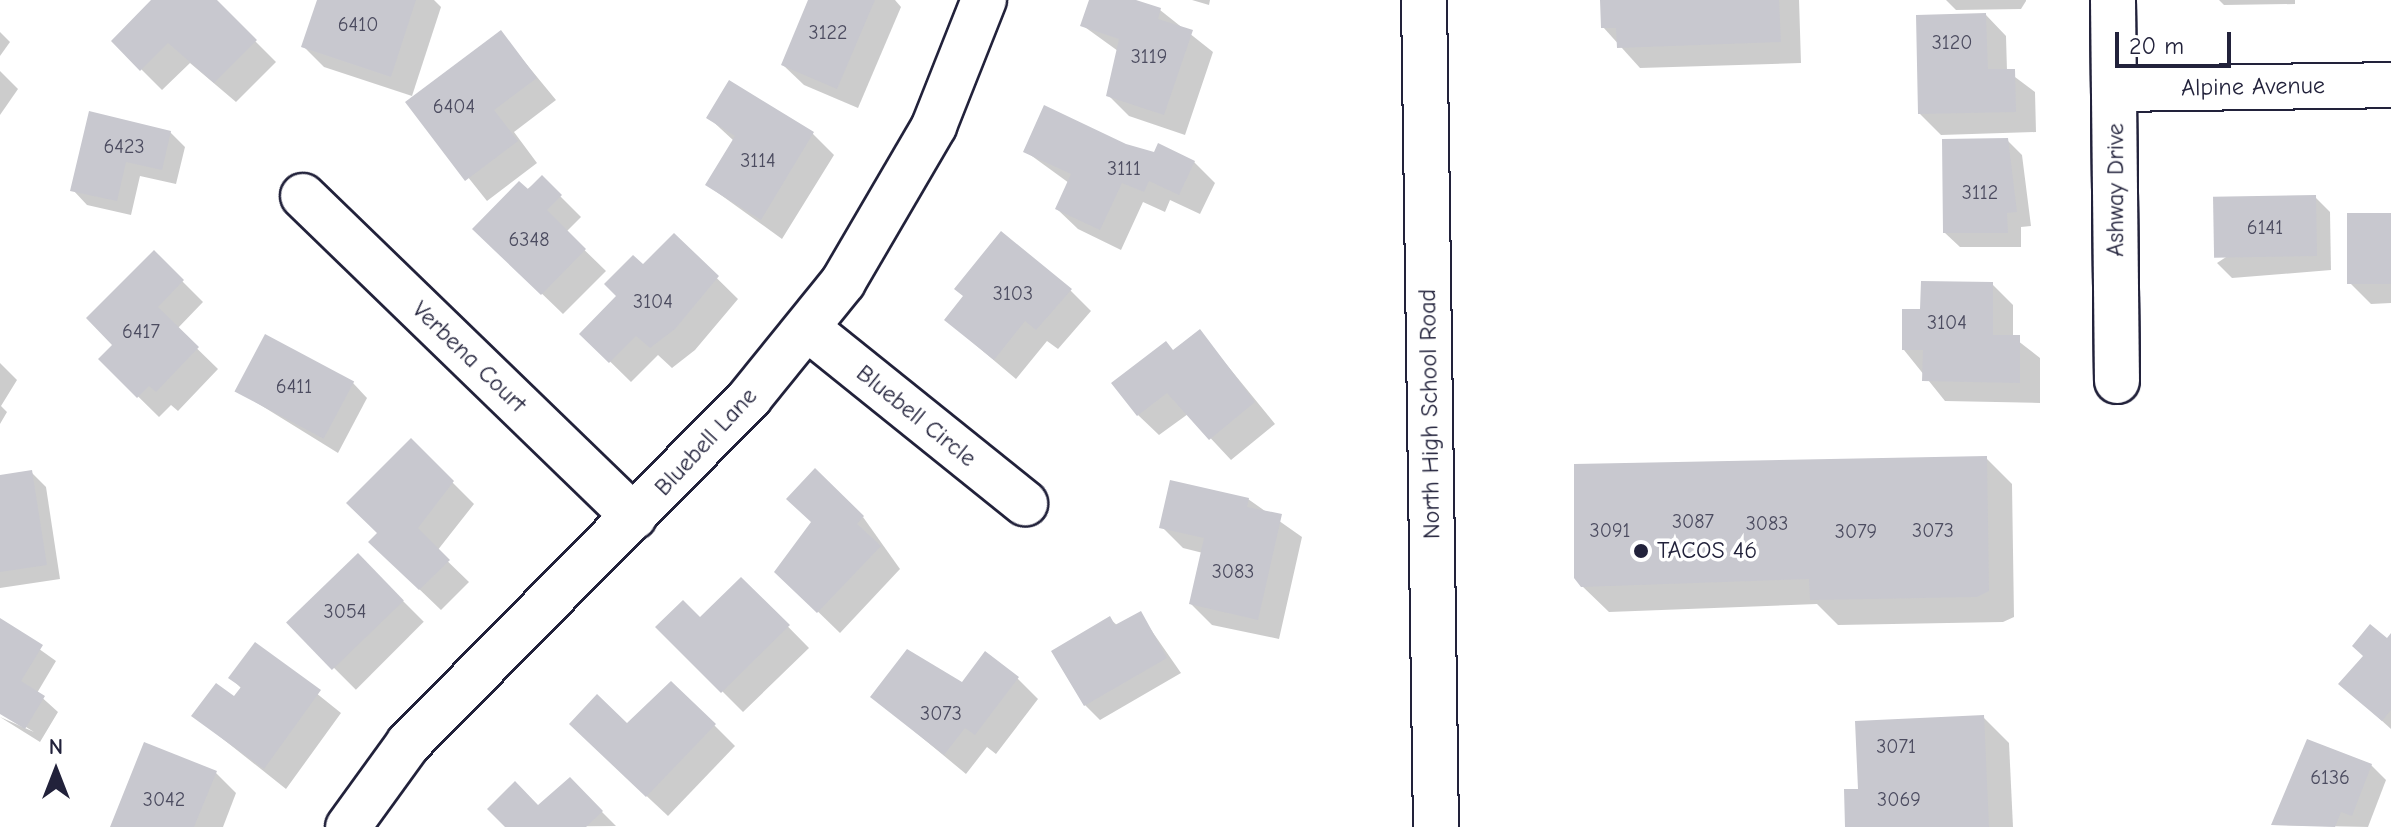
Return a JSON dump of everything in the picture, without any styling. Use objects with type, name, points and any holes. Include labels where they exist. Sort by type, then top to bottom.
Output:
[{"type":"street","name":"Bluebell Lane","points":[[348,827],[408,744],[634,517],[807,328],[908,178],[984,0]]},
{"type":"street","name":"North High School Road","points":[[1424,0],[1436,827]]},
{"type":"street","name":"Ashway Drive","points":[[2113,0],[2117,381]]},
{"type":"street","name":"Alpine Avenue","points":[[2115,89],[2391,85]]},
{"type":"street","name":"Verbena Court","points":[[303,196],[634,517]]},
{"type":"street","name":"Bluebell Circle","points":[[807,328],[1025,503]]},
{"type":"building","points":[[151,0],[217,0],[257,40],[214,83],[168,43],[140,71],[111,41]]},
{"type":"building","points":[[317,0],[416,0],[391,77],[301,47]]},
{"type":"building","points":[[808,0],[875,0],[837,89],[781,65]]},
{"type":"building","points":[[1089,0],[1136,0],[1161,8],[1158,19],[1193,30],[1164,115],[1106,96],[1119,39],[1080,26]]},
{"type":"building","points":[[1600,0],[1779,0],[1781,42],[1617,48],[1616,28],[1601,28]]},
{"type":"building","points":[[1986,13],[1988,69],[2015,69],[2016,112],[1918,114],[1916,15]]},
{"type":"building","points":[[501,30],[537,78],[494,110],[518,141],[465,181],[405,102]]},
{"type":"building","points":[[729,80],[814,132],[761,220],[705,185],[735,136],[706,118]]},
{"type":"building","points":[[1044,105],[1126,144],[1154,152],[1158,143],[1195,161],[1179,195],[1149,181],[1144,192],[1122,183],[1100,230],[1055,209],[1071,174],[1023,152]]},
{"type":"building","points":[[89,111],[171,131],[162,170],[126,162],[117,201],[70,191]]},
{"type":"building","points":[[2008,138],[2017,212],[2007,213],[2008,233],[1943,233],[1942,139]]},
{"type":"building","points":[[542,175],[562,195],[547,210],[586,249],[541,295],[472,229],[519,181],[528,189]]},
{"type":"building","points":[[2316,195],[2317,256],[2214,258],[2213,197]]},
{"type":"building","points":[[2347,213],[2391,213],[2391,284],[2347,284]]},
{"type":"building","points":[[1001,231],[1072,289],[1036,330],[1025,321],[994,360],[944,320],[963,296],[954,289]]},
{"type":"building","points":[[674,233],[719,276],[675,329],[650,348],[636,336],[609,363],[579,334],[616,296],[604,284],[633,255],[643,264]]},
{"type":"building","points":[[154,250],[184,280],[158,307],[199,347],[156,392],[149,386],[137,398],[98,359],[112,345],[86,318]]},
{"type":"building","points":[[1921,281],[1993,282],[1993,335],[2020,335],[2020,383],[1922,381],[1923,350],[1902,350],[1902,309],[1920,309]]},
{"type":"building","points":[[1200,329],[1255,402],[1209,440],[1167,393],[1137,416],[1111,383],[1166,341],[1173,350]]},
{"type":"building","points":[[265,334],[354,381],[324,439],[234,391]]},
{"type":"building","points":[[411,438],[454,481],[418,528],[450,560],[419,590],[368,542],[377,533],[346,503]]},
{"type":"building","points":[[1987,456],[1989,591],[1977,597],[1810,600],[1809,579],[1581,587],[1574,578],[1574,464]]},
{"type":"building","points":[[815,468],[864,516],[857,524],[881,546],[817,613],[774,572],[811,522],[786,499]]},
{"type":"building","points":[[32,470],[47,565],[0,572],[0,475]]},
{"type":"building","points":[[1170,480],[1249,498],[1247,507],[1282,514],[1258,620],[1189,604],[1204,538],[1159,528]]},
{"type":"building","points":[[358,553],[404,600],[332,670],[286,622]]},
{"type":"building","points":[[741,577],[790,625],[721,693],[655,627],[683,600],[700,617]]},
{"type":"building","points":[[1141,611],[1167,658],[1084,706],[1051,651],[1110,616],[1115,625]]},
{"type":"building","points":[[0,618],[43,645],[21,681],[45,696],[25,729],[0,714]]},
{"type":"building","points":[[2370,624],[2387,638],[2391,633],[2391,710],[2382,721],[2338,684],[2363,656],[2352,646]]},
{"type":"building","points":[[255,642],[321,690],[264,769],[191,716],[216,683],[234,696],[241,687],[228,678]]},
{"type":"building","points":[[907,649],[962,682],[985,651],[1019,677],[975,735],[965,728],[944,755],[870,697]]},
{"type":"building","points":[[671,681],[716,724],[646,797],[569,724],[597,694],[627,723]]},
{"type":"building","points":[[1984,715],[1989,827],[1845,827],[1844,789],[1858,789],[1855,721]]},
{"type":"building","points":[[2307,739],[2372,764],[2352,816],[2341,812],[2335,827],[2271,825]]},
{"type":"building","points":[[144,742],[217,771],[194,827],[110,827]]},
{"type":"building","points":[[570,777],[603,811],[586,827],[505,827],[487,809],[515,781],[538,805]]},
{"type":"place","name":"TACOS 46","points":[[1641,551]]}]
